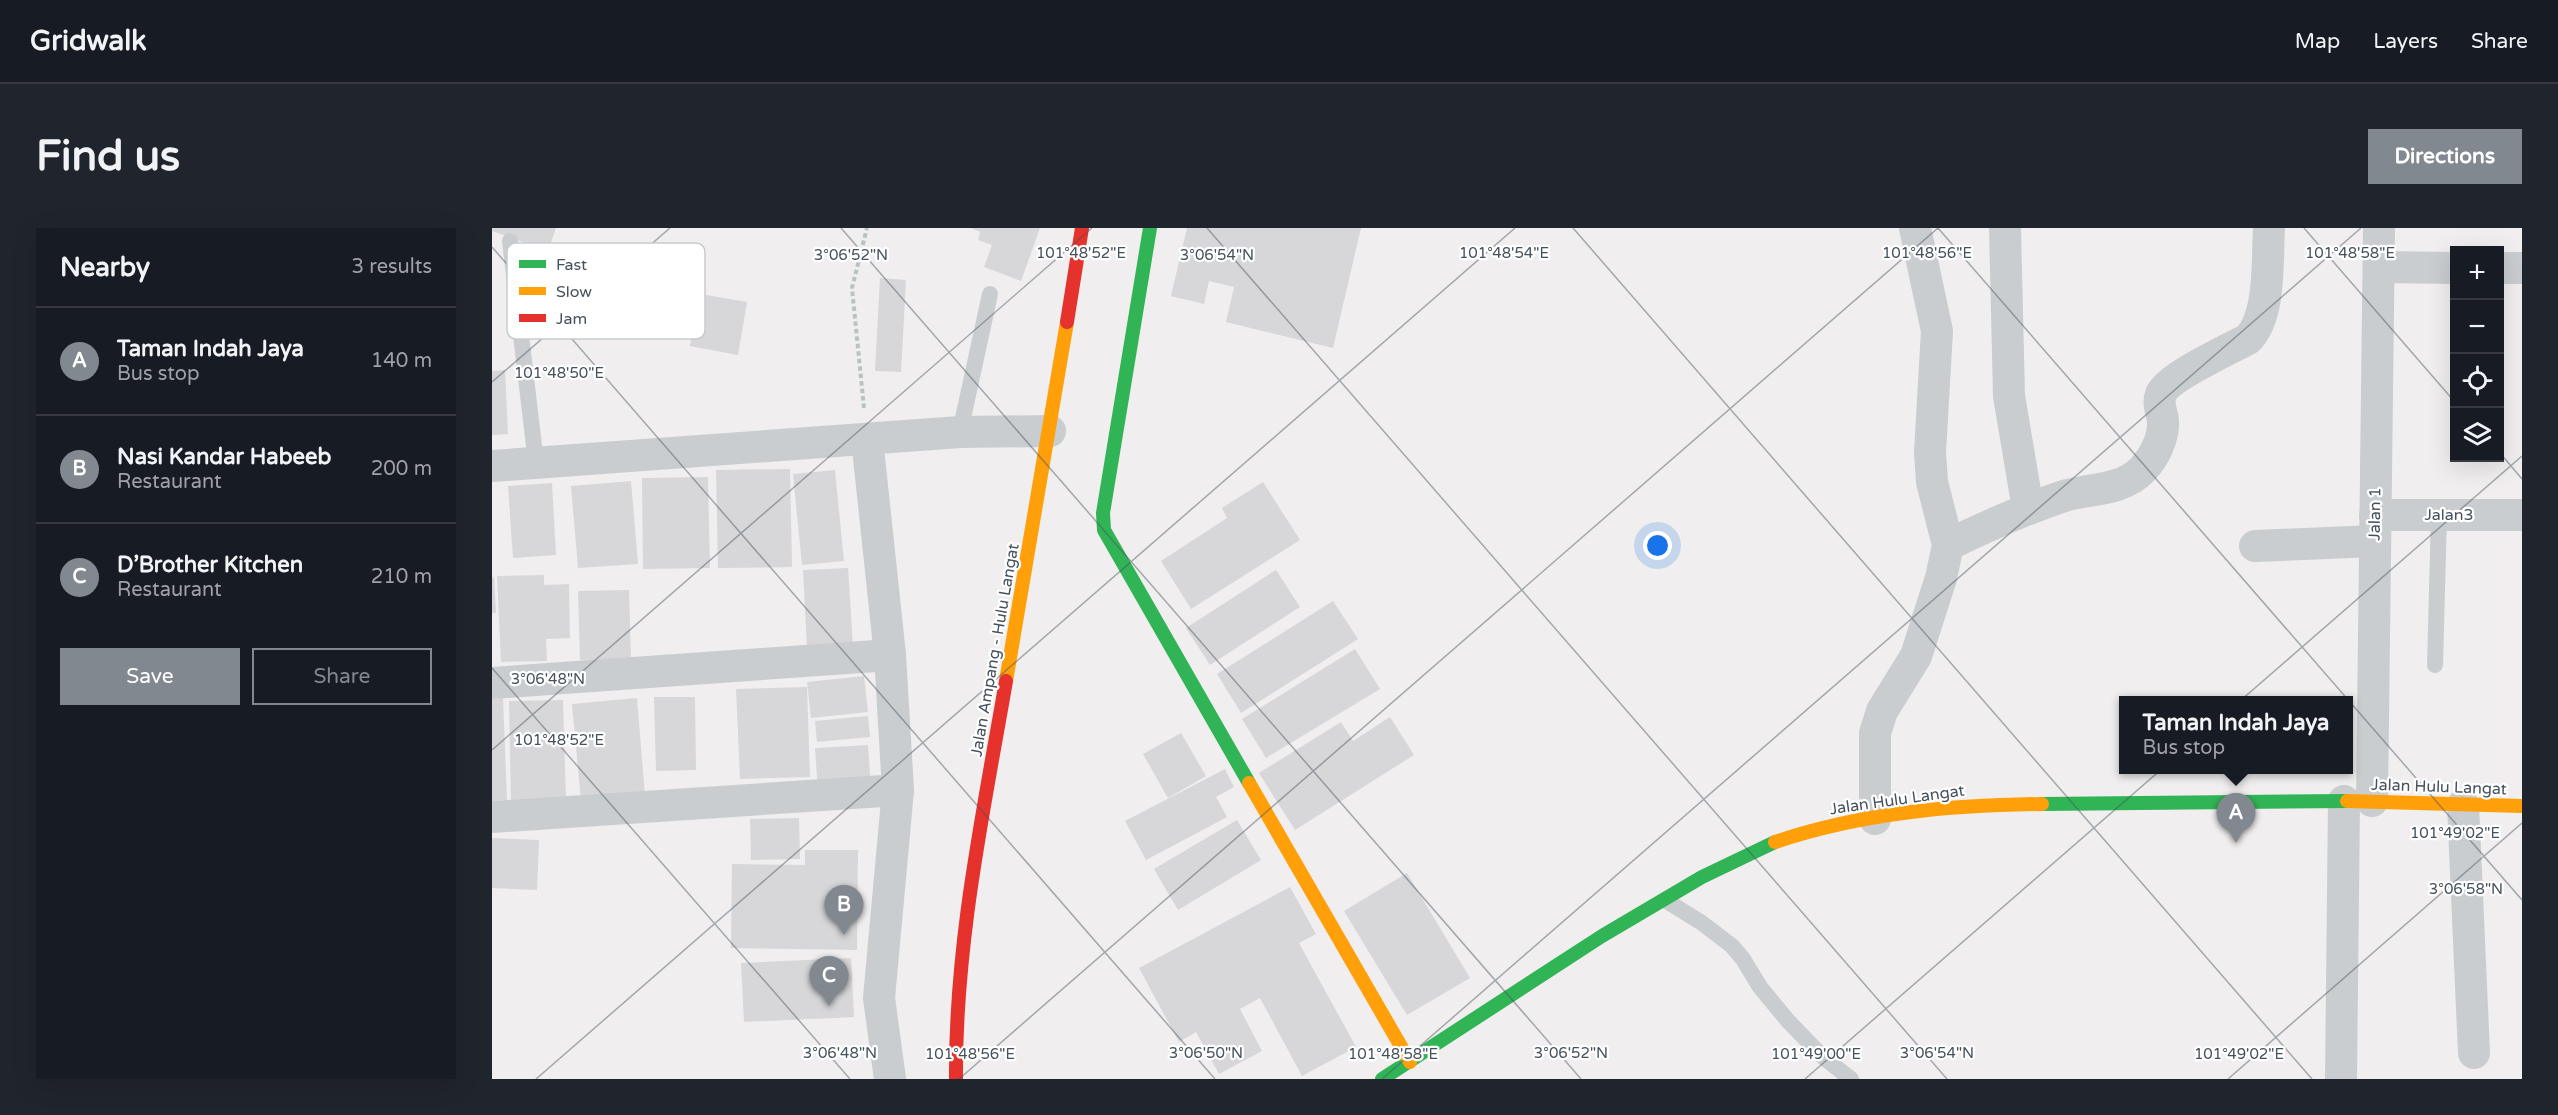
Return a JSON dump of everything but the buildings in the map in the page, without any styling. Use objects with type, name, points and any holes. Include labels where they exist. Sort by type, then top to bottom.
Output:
[{"type":"street","name":"Jalan Ampang - Hulu Langat","points":[[956,1079],[955,1048],[962,957],[973,867],[1050,431],[1082,228]]},
{"type":"street","points":[[1149,228],[1103,513],[1104,530],[1410,1062]]},
{"type":"street","points":[[1875,819],[1875,733],[1882,711],[1916,656],[1941,578],[1948,544],[1932,482],[1930,452],[1937,332],[1915,228]]},
{"type":"street","points":[[2005,228],[2009,396],[2028,509]]},
{"type":"street","points":[[1948,544],[2028,509],[2065,496],[2112,488],[2142,471],[2160,444],[2163,422],[2159,404],[2165,388],[2182,374],[2248,339],[2256,331],[2262,316],[2269,228]]},
{"type":"street","name":"Jalan 1","points":[[2341,1079],[2375,528],[2379,228]]},
{"type":"street","points":[[2379,267],[2450,268]]},
{"type":"street","points":[[2504,268],[2522,268]]},
{"type":"street","points":[[492,466],[960,432],[1050,431]]},
{"type":"street","points":[[867,439],[890,655],[898,790],[879,998],[890,1079]]},
{"type":"street","name":"Jalan3","points":[[2255,546],[2375,528],[2439,515],[2522,515]]},
{"type":"street","points":[[492,682],[890,655]]},
{"type":"street","points":[[492,817],[898,790]]},
{"type":"street","name":"Jalan Hulu Langat","points":[[1382,1079],[1602,936],[1702,877],[1762,847],[1812,830],[1946,807],[1990,805],[2358,801],[2522,807]]},
{"type":"street","points":[[2463,805],[2474,1053]]},
{"type":"street","points":[[955,1048],[965,1079]]},
{"type":"lane","points":[[960,432],[990,294]]},
{"type":"lane","points":[[521,339],[536,463]]},
{"type":"lane","points":[[2435,665],[2439,515]]},
{"type":"lane","points":[[1665,900],[1702,923],[1732,946],[1760,987],[1788,1021],[1822,1057],[1851,1079]]},
{"type":"path","points":[[867,228],[852,288],[867,439]]},
{"type":"traffic: fast","points":[[1150,228],[1103,513],[1104,530],[1249,783]]},
{"type":"traffic: fast","points":[[2042,804],[2347,801]]},
{"type":"traffic: fast","points":[[1382,1079],[1602,936],[1702,877],[1775,842]]},
{"type":"traffic: slow","points":[[1006,681],[1067,322]]},
{"type":"traffic: slow","points":[[1249,783],[1410,1062]]},
{"type":"traffic: slow","points":[[2347,801],[2522,806]]},
{"type":"traffic: slow","points":[[1775,842],[1840,824],[1907,812],[1974,806],[2042,804]]},
{"type":"traffic: jam","points":[[1067,322],[1082,228]]},
{"type":"traffic: jam","points":[[956,1079],[957,1029],[965,929],[1006,681]]},
{"type":"place","name":"Taman Indah Jaya","points":[[2236,843]]},
{"type":"place","name":"Nasi Kandar Habeeb","points":[[844,935]]},
{"type":"place","name":"D’Brother Kitchen","points":[[829,1006]]}]
